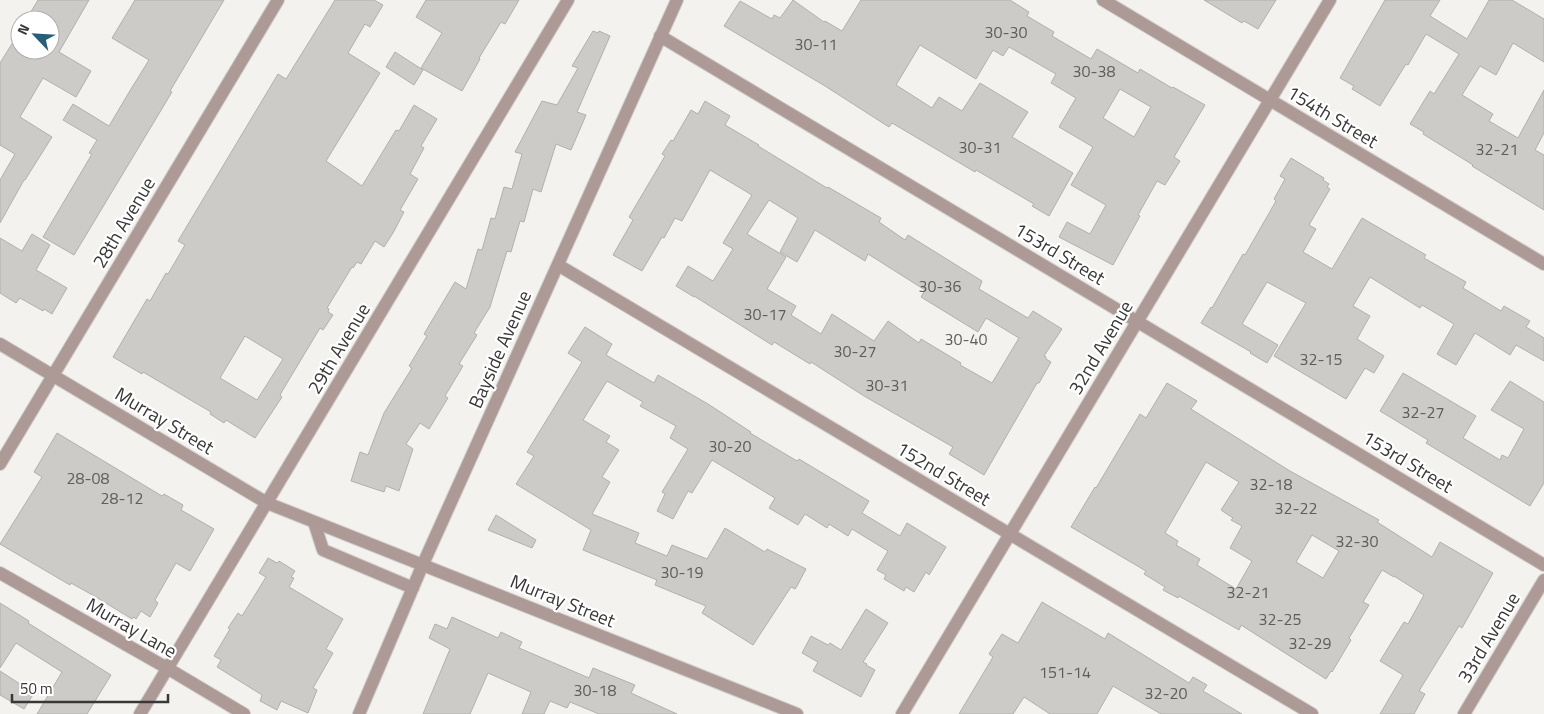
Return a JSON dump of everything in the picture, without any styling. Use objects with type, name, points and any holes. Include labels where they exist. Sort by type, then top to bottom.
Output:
[{"type":"street","name":"28th Avenue","points":[[0,464],[278,0]]},
{"type":"street","name":"29th Avenue","points":[[140,714],[568,0]]},
{"type":"street","name":"Bayside Avenue","points":[[358,714],[423,564],[677,0]]},
{"type":"street","name":"154th Street","points":[[1103,0],[1544,264]]},
{"type":"street","name":"32nd Avenue","points":[[902,714],[1330,0]]},
{"type":"street","name":"153rd Street","points":[[660,36],[1544,564]]},
{"type":"street","name":"152nd Street","points":[[558,265],[1312,714]]},
{"type":"street","name":"Murray Street","points":[[0,344],[267,503],[797,714]]},
{"type":"street","points":[[314,522],[323,550],[413,588]]},
{"type":"street","name":"Murray Lane","points":[[0,573],[244,714]]},
{"type":"street","name":"33rd Avenue","points":[[1464,714],[1544,580]]},
{"type":"building","points":[[38,0],[89,0],[60,50],[60,10],[32,10]]},
{"type":"building","points":[[135,0],[224,0],[170,91],[172,92],[74,255],[43,237],[92,154],[89,153],[97,140],[63,120],[73,104],[109,126],[149,60],[112,38]]},
{"type":"building","points":[[335,0],[374,0],[383,5],[370,27],[365,24],[348,53],[380,73],[326,161],[362,186],[396,130],[399,131],[414,105],[437,119],[421,146],[424,148],[410,174],[418,179],[400,210],[404,212],[393,233],[384,247],[375,241],[361,264],[357,262],[352,267],[327,308],[329,309],[328,312],[333,315],[323,330],[320,328],[281,393],[280,396],[282,397],[255,438],[226,420],[224,423],[210,414],[211,412],[143,372],[142,374],[113,357],[147,299],[150,301],[185,245],[178,241],[278,74],[286,79]],"holes":[[[245,336],[283,359],[257,400],[220,378]]]},
{"type":"building","points":[[426,0],[519,0],[505,24],[501,22],[462,91],[421,68],[442,33],[416,17]]},
{"type":"building","points":[[793,0],[824,22],[842,31],[861,0],[1010,0],[1029,12],[1027,16],[1054,32],[1052,36],[1091,59],[1097,49],[1138,73],[1140,69],[1205,105],[1174,157],[1180,161],[1165,185],[1157,181],[1113,265],[1059,237],[1067,222],[1090,234],[1106,205],[1071,185],[1093,147],[1059,127],[1076,98],[1051,83],[1056,74],[1009,47],[1003,56],[993,50],[976,79],[920,45],[896,85],[932,108],[939,97],[962,111],[980,83],[1028,112],[1012,137],[1073,173],[1049,216],[1032,206],[1034,204],[892,123],[889,127],[825,86],[724,26],[740,1],[772,19],[774,15],[780,18]],"holes":[[[1120,89],[1151,107],[1134,137],[1103,118]]]},
{"type":"building","points":[[1204,0],[1276,0],[1258,29],[1244,21],[1242,23]]},
{"type":"building","points":[[1385,0],[1440,0],[1430,16],[1467,39],[1489,0],[1512,0],[1544,19],[1544,62],[1513,43],[1496,75],[1480,66],[1462,95],[1493,114],[1489,121],[1518,138],[1544,90],[1544,133],[1535,150],[1544,155],[1544,210],[1472,166],[1410,124],[1430,91],[1434,94],[1459,54],[1426,34],[1408,65],[1406,64],[1380,106],[1352,89],[1354,86],[1340,78]]},
{"type":"building","points":[[593,31],[598,33],[599,31],[610,36],[577,112],[586,115],[571,150],[556,144],[541,192],[533,189],[524,222],[520,221],[511,252],[507,251],[490,307],[474,333],[477,335],[459,364],[463,366],[445,396],[448,398],[429,429],[420,423],[406,444],[413,449],[399,491],[386,486],[384,492],[351,481],[360,452],[368,455],[384,413],[412,368],[409,366],[427,336],[424,334],[455,282],[466,289],[478,249],[482,250],[491,218],[495,219],[504,187],[512,189],[522,154],[515,152],[542,101],[557,105],[578,68],[572,66]]},
{"type":"building","points":[[10,47],[10,60],[60,60],[60,53],[91,71],[76,97],[43,78],[20,117],[52,137],[24,180],[0,223],[0,180],[15,154],[0,145],[0,63]]},
{"type":"building","points":[[395,52],[423,70],[414,85],[386,67]]},
{"type":"building","points":[[705,101],[730,116],[725,125],[827,188],[881,218],[879,222],[905,240],[908,235],[982,281],[979,289],[1028,318],[1033,311],[1062,329],[1044,356],[1051,362],[984,475],[949,454],[953,447],[864,396],[811,362],[810,364],[774,342],[772,345],[676,286],[688,266],[713,281],[733,249],[723,243],[752,195],[710,170],[682,221],[675,218],[642,271],[613,255],[633,220],[629,217],[665,156],[662,154],[671,140],[673,141],[691,110],[698,114]],"holes":[[[769,200],[798,218],[780,252],[797,262],[815,230],[865,261],[868,254],[925,290],[921,297],[978,332],[986,318],[1019,338],[992,383],[960,365],[961,363],[921,339],[919,343],[888,321],[874,341],[832,314],[821,334],[791,315],[796,306],[767,289],[786,257],[747,234]]]},
{"type":"building","points":[[1291,158],[1324,178],[1323,180],[1329,184],[1327,187],[1330,189],[1309,225],[1316,229],[1303,252],[1332,269],[1362,218],[1426,255],[1424,258],[1466,282],[1463,288],[1501,311],[1504,306],[1530,321],[1526,327],[1544,338],[1544,361],[1516,345],[1510,355],[1475,333],[1456,365],[1437,354],[1454,324],[1422,305],[1420,308],[1370,277],[1353,306],[1370,316],[1357,339],[1384,356],[1374,373],[1365,368],[1346,399],[1274,356],[1306,303],[1267,282],[1242,324],[1278,345],[1267,363],[1201,323],[1212,308],[1243,254],[1245,255],[1276,201],[1274,199],[1285,179],[1280,176]]},
{"type":"building","points":[[32,234],[50,245],[36,270],[67,288],[52,314],[20,298],[16,303],[0,293],[0,238],[22,251]]},
{"type":"building","points":[[585,327],[612,344],[606,355],[654,383],[658,375],[708,404],[750,433],[797,461],[799,459],[869,501],[862,513],[900,536],[907,523],[946,547],[929,575],[926,572],[914,592],[906,587],[904,591],[884,579],[886,575],[877,570],[888,551],[852,529],[848,536],[829,524],[827,528],[805,514],[798,525],[769,508],[775,498],[712,460],[692,493],[688,491],[673,519],[657,511],[665,494],[662,492],[688,449],[670,438],[676,426],[640,406],[643,402],[607,381],[583,420],[610,436],[606,442],[619,450],[602,477],[610,482],[592,514],[639,533],[635,543],[667,556],[672,545],[707,559],[725,528],[765,552],[767,549],[806,569],[795,589],[791,587],[753,645],[702,613],[706,606],[655,585],[657,580],[583,550],[591,530],[516,484],[534,456],[527,452],[582,362],[568,353]]},
{"type":"building","points":[[1403,373],[1476,416],[1463,438],[1500,460],[1502,455],[1508,458],[1524,429],[1491,410],[1510,381],[1544,402],[1544,483],[1530,506],[1426,443],[1428,440],[1380,411]]},
{"type":"building","points":[[1167,383],[1197,401],[1191,409],[1290,471],[1379,520],[1377,522],[1432,557],[1440,542],[1493,573],[1462,628],[1459,626],[1419,691],[1425,694],[1414,714],[1380,714],[1403,675],[1380,661],[1404,622],[1408,624],[1424,595],[1394,576],[1382,570],[1363,602],[1369,605],[1349,638],[1351,640],[1326,679],[1241,625],[1239,630],[1179,596],[1178,598],[1163,590],[1165,587],[1144,574],[1146,571],[1071,527],[1140,414],[1146,418]],"holes":[[[1206,462],[1239,482],[1221,510],[1233,518],[1231,520],[1242,526],[1230,548],[1252,561],[1236,589],[1197,565],[1200,559],[1176,545],[1178,541],[1165,533]],[[1312,535],[1339,551],[1323,578],[1296,562]]]},
{"type":"building","points":[[57,433],[162,496],[164,494],[183,505],[181,510],[214,529],[190,571],[176,563],[155,600],[158,603],[150,617],[141,611],[136,619],[134,617],[132,619],[0,544],[42,477],[34,472]]},
{"type":"building","points":[[496,515],[536,540],[532,548],[488,530]]},
{"type":"building","points":[[268,558],[277,563],[279,561],[295,571],[291,577],[294,578],[289,587],[343,619],[326,649],[333,653],[313,688],[317,690],[308,713],[281,701],[277,710],[260,701],[262,695],[217,667],[221,660],[214,656],[230,629],[228,628],[238,613],[242,616],[266,577],[259,573]]},
{"type":"building","points":[[1042,602],[1105,639],[1108,633],[1189,683],[1193,677],[1207,685],[1203,691],[1242,714],[1161,714],[1113,686],[1097,714],[1050,714],[1024,697],[1013,714],[959,714],[993,657],[989,654],[1002,634],[1018,643]]},
{"type":"building","points":[[0,603],[29,621],[28,623],[111,675],[87,714],[37,714],[62,672],[16,643],[0,668]]},
{"type":"building","points":[[866,609],[888,623],[863,662],[875,670],[861,697],[813,671],[818,662],[802,653],[811,636],[828,645],[830,643],[841,650]]},
{"type":"building","points":[[452,617],[498,638],[501,632],[522,642],[519,648],[589,678],[593,668],[635,685],[631,693],[677,714],[599,714],[570,702],[567,708],[550,701],[544,714],[522,714],[531,692],[488,673],[470,714],[423,714],[450,649],[429,638],[435,624],[447,629]]},
{"type":"building","points":[[0,671],[34,693],[24,709],[0,695]]}]
